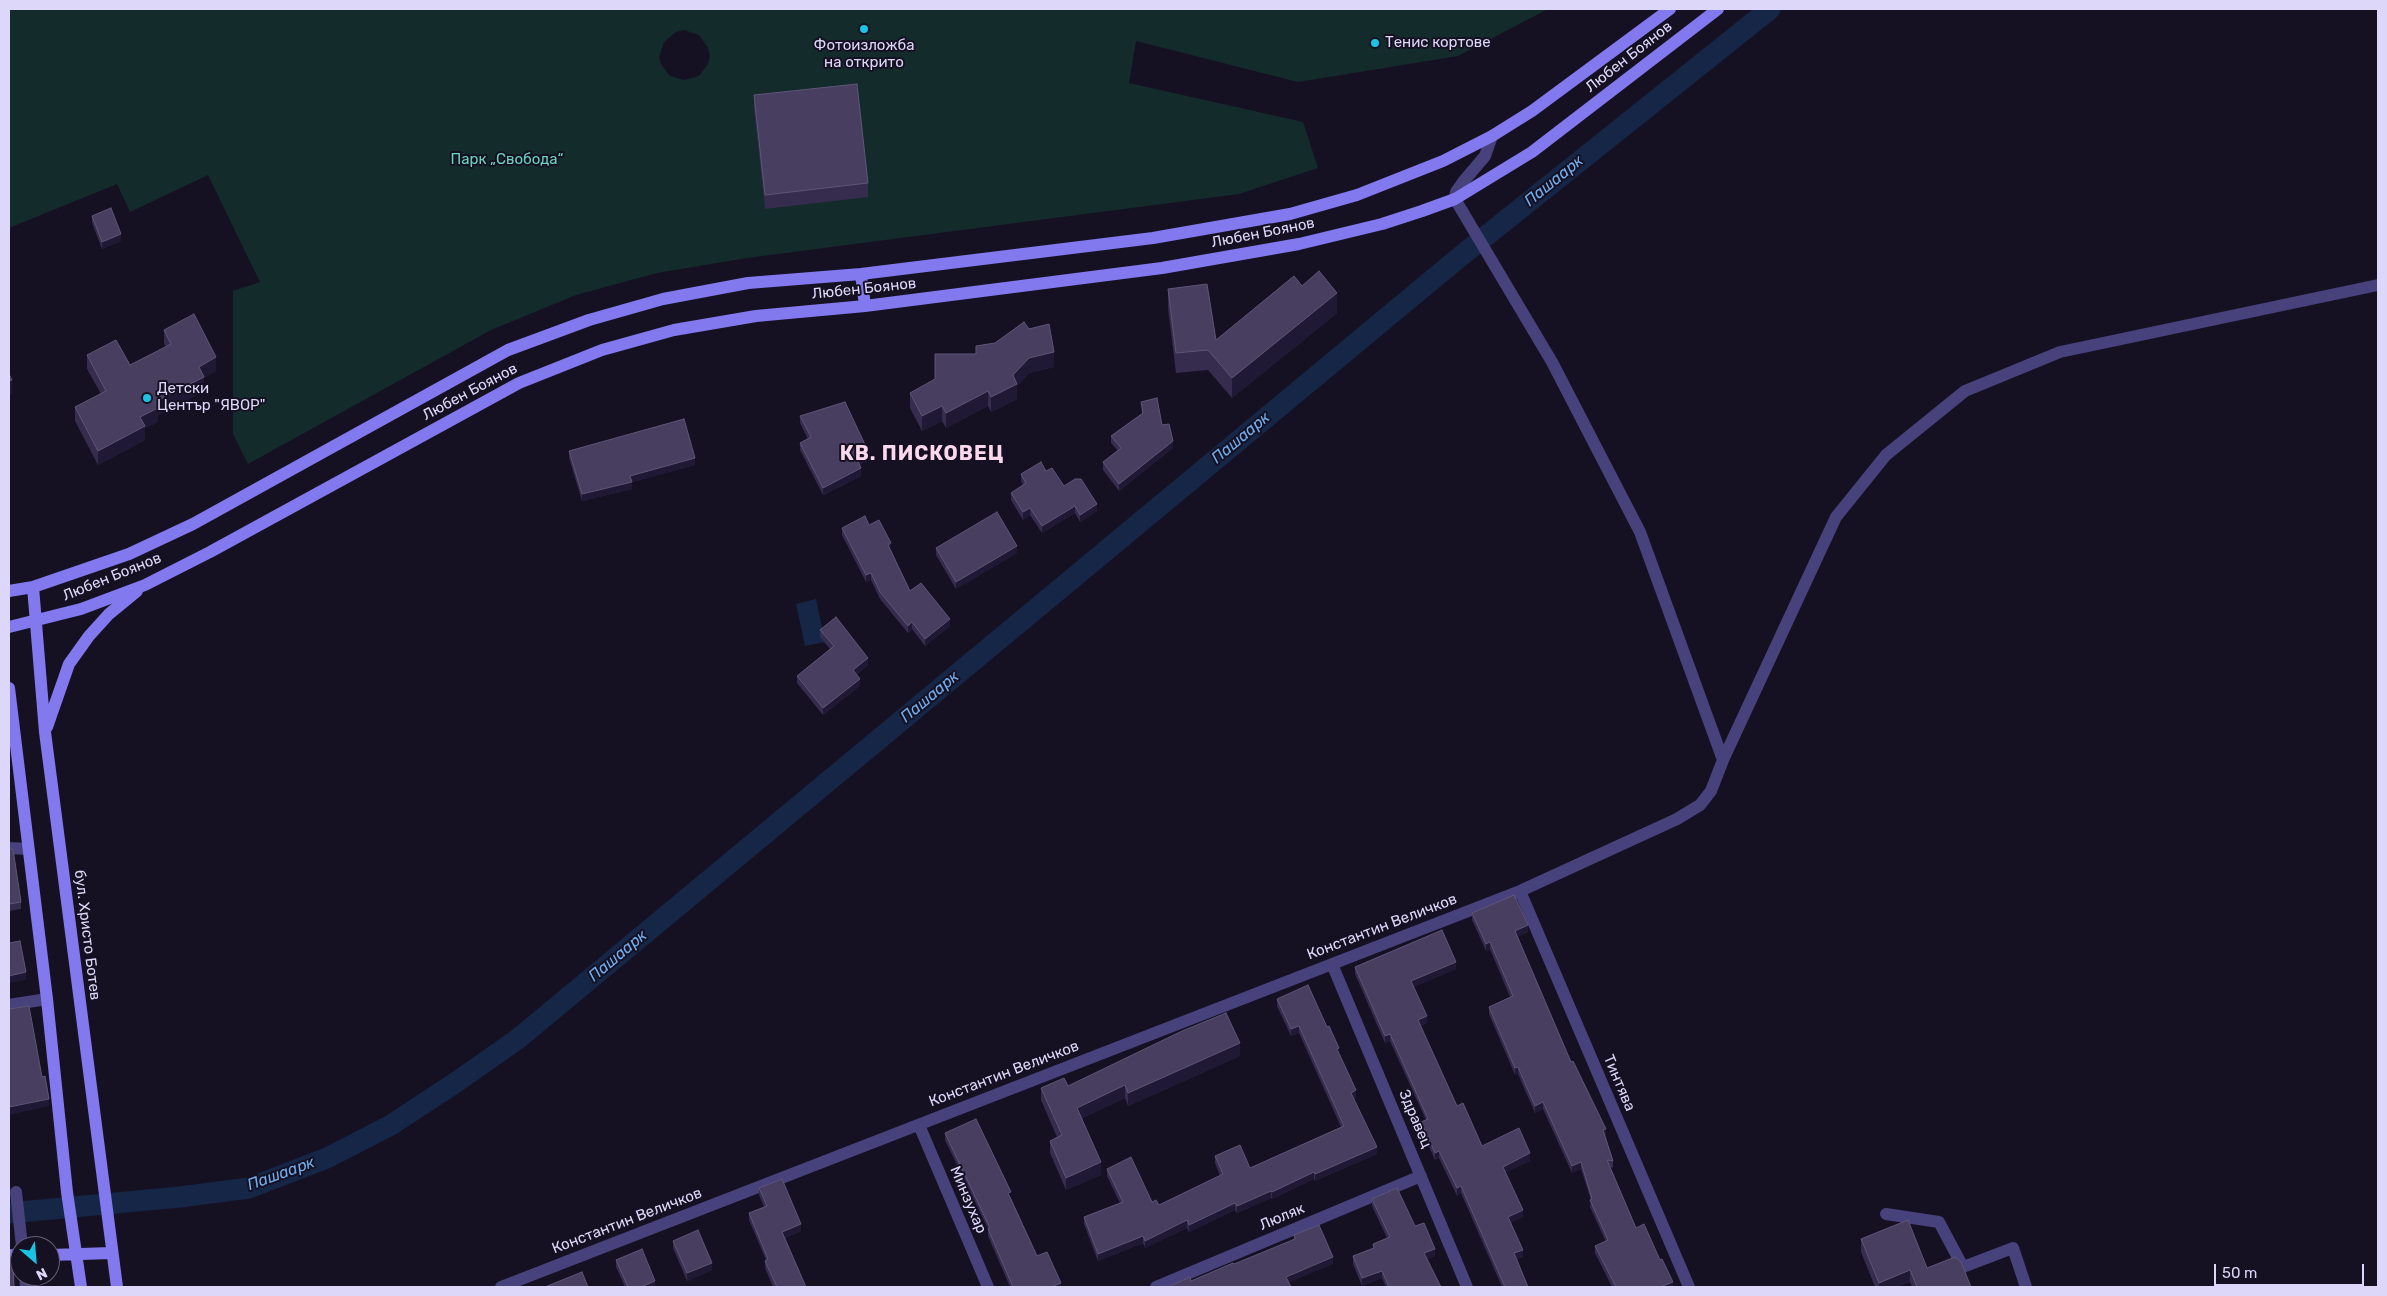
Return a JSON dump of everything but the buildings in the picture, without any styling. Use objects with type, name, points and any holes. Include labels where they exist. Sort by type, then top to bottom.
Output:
[{"type":"street","name":"Любен Боянов","points":[[9,592],[33,587],[129,554],[193,524],[508,350],[589,320],[663,299],[748,283],[861,274],[1153,238],[1290,214],[1357,195],[1401,179],[1492,136],[1532,111],[1670,9]]},
{"type":"street","name":"Любен Боянов","points":[[9,627],[81,609],[145,585],[519,383],[602,350],[674,330],[747,318],[865,306],[1162,268],[1289,246],[1382,224],[1454,199],[1532,152],[1718,9]]},
{"type":"street","points":[[1492,136],[1485,156],[1460,187],[1454,199],[1552,362],[1640,532],[1723,760]]},
{"type":"street","points":[[861,274],[865,306]]},
{"type":"street","name":"Константин Величков","points":[[501,1287],[1520,891],[1677,819],[1700,805],[1712,791],[1723,760],[1836,517],[1886,455],[1965,391],[2060,352],[2378,285]]},
{"type":"street","points":[[45,732],[68,664],[85,640],[109,614],[145,585]]},
{"type":"street","name":"бул. Христо Ботев","points":[[33,587],[45,732],[110,1247],[117,1287]]},
{"type":"street","points":[[9,688],[12,736],[47,999],[67,1192],[81,1287]]},
{"type":"street","points":[[9,848],[28,849]]},
{"type":"street","name":"Тинтява","points":[[1520,891],[1688,1287]]},
{"type":"street","name":"Здравец","points":[[1332,964],[1467,1287]]},
{"type":"street","points":[[9,1005],[47,999]]},
{"type":"street","name":"Минзухар","points":[[919,1125],[988,1287]]},
{"type":"street","name":"Люляк","points":[[1156,1287],[1421,1176]]},
{"type":"street","points":[[16,1195],[20,1236]]},
{"type":"street","points":[[1886,1214],[1939,1222],[1963,1267],[2012,1248],[2026,1287]]},
{"type":"street","points":[[60,1253],[75,1249],[110,1247]]},
{"type":"green space","name":"Парк „Свобода“","points":[[9,9],[1548,9],[1458,56],[1298,82],[1136,41],[1129,83],[1303,122],[1318,168],[1239,194],[747,258],[657,273],[576,295],[491,330],[248,464],[233,434],[233,291],[260,282],[208,175],[130,212],[117,184],[9,228]],"holes":[[[684,30],[699,35],[708,48],[710,56],[708,64],[699,76],[684,80],[670,76],[661,64],[659,57],[664,42],[676,32]]]},
{"type":"water","points":[[816,599],[825,642],[805,646],[796,604]]},
{"type":"waterway","name":"Пашаарк","points":[[9,1213],[180,1197],[249,1188],[327,1158],[391,1125],[458,1081],[519,1038],[1456,260],[1770,9]]},
{"type":"place","name":"Фотоизложба на открито","points":[[864,29]]},
{"type":"place","name":"Тенис кортове","points":[[1375,43]]},
{"type":"place","name":"Детски Център \"ЯВОР\"","points":[[147,398]]},
{"type":"district","name":"КВ. ПИСКОВЕЦ","points":[[922,454]]}]
